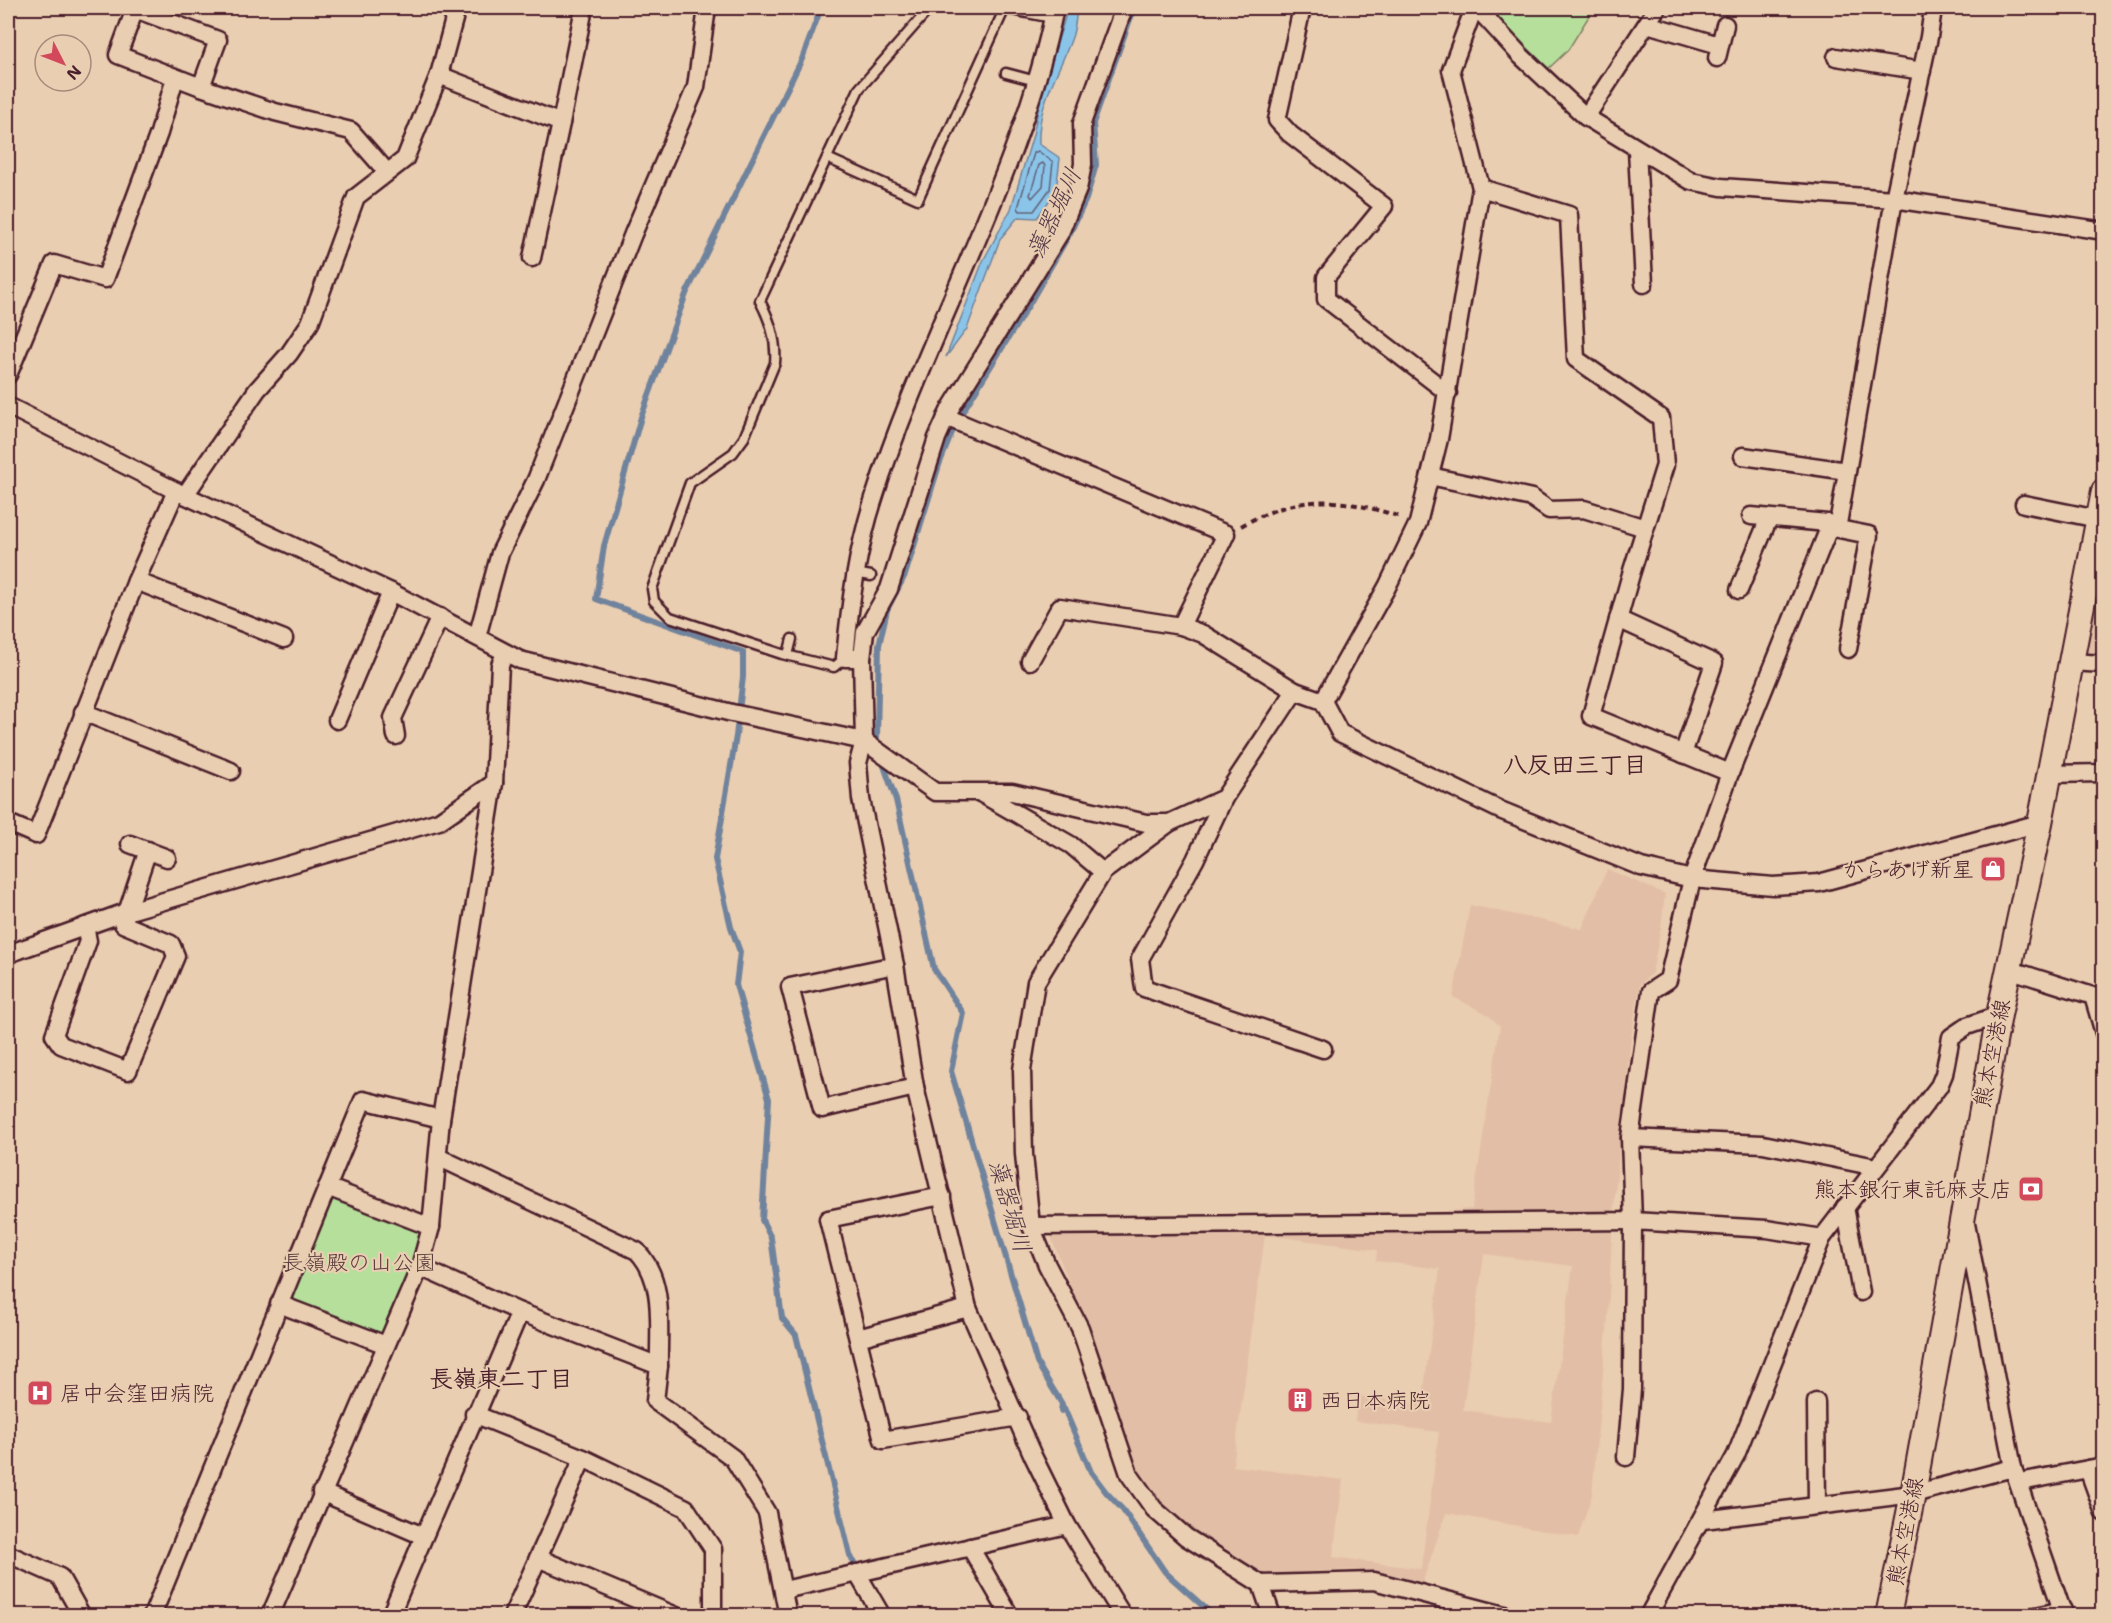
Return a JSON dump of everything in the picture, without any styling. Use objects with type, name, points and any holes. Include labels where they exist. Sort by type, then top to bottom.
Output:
[{"type":"main road","name":"熊本空港線","points":[[1888,1616],[1913,1494],[1999,1015],[2040,823],[2103,491]]},
{"type":"street","points":[[8,823],[36,835],[136,581],[181,493],[257,390],[289,354],[310,323],[356,197],[405,159],[440,75],[457,8]]},
{"type":"street","points":[[532,258],[584,8]]},
{"type":"street","points":[[477,637],[500,553],[536,480],[633,234],[696,87],[707,8]]},
{"type":"street","points":[[854,658],[865,632],[889,589],[937,438],[946,417],[1060,233],[1078,189],[1083,164],[1082,123],[1124,8]]},
{"type":"street","points":[[1302,8],[1277,120],[1290,134],[1384,206],[1326,277],[1326,298],[1448,393]]},
{"type":"street","points":[[1323,701],[1387,587],[1418,523],[1430,476],[1448,393],[1481,188],[1450,70],[1476,8],[1521,56],[1586,117],[1683,177],[1705,185],[1894,199],[2103,231]]},
{"type":"street","points":[[1586,117],[1657,8]]},
{"type":"street","points":[[1626,1457],[1632,1389],[1633,1221],[1630,1138],[1651,991],[1668,980],[1692,879],[1730,773],[1790,631],[1827,533],[1836,526],[1894,199],[1922,71],[1933,8]]},
{"type":"street","points":[[201,87],[218,40],[135,9],[118,55],[175,78],[201,87],[275,112],[351,131],[387,172]]},
{"type":"street","points":[[1054,13],[1028,110],[877,488],[863,574],[854,658],[864,741],[858,763],[861,799],[895,965],[915,1087],[968,1308],[1018,1417],[1033,1456],[1067,1525],[1123,1616]]},
{"type":"street","points":[[1647,24],[1718,51],[1725,25]]},
{"type":"street","points":[[1836,57],[1922,71]]},
{"type":"street","points":[[440,75],[561,123]]},
{"type":"street","points":[[8,375],[54,264],[105,279],[159,133],[175,78]]},
{"type":"street","points":[[1637,150],[1644,284]]},
{"type":"street","points":[[1481,188],[1569,215],[1576,359],[1661,418],[1665,465],[1591,716],[1730,773]]},
{"type":"street","points":[[8,406],[181,493],[390,592],[505,654],[732,713],[864,741],[935,792],[1012,792],[1146,823],[1168,823]]},
{"type":"street","points":[[946,417],[1226,534],[1181,626]]},
{"type":"street","points":[[1743,456],[1847,471]]},
{"type":"street","points":[[1430,476],[1532,498],[1549,510],[1584,509],[1646,528]]},
{"type":"street","points":[[2024,504],[2098,519]]},
{"type":"street","points":[[1751,516],[1836,526],[1869,535],[1848,649]]},
{"type":"street","points":[[1739,590],[1769,518]]},
{"type":"street","points":[[136,581],[284,639]]},
{"type":"street","points":[[337,720],[390,592]]},
{"type":"street","points":[[1030,661],[1060,607],[1181,626],[1203,634],[1295,691],[1323,701],[1340,733],[1500,810],[1641,867],[1692,879],[1773,886],[1819,883],[2040,823]]},
{"type":"street","points":[[396,736],[393,718],[440,617]]},
{"type":"street","points":[[1618,619],[1714,663],[1683,754]]},
{"type":"street","points":[[270,1616],[321,1492],[420,1267],[431,1227],[441,1119],[494,783],[500,665],[505,654]]},
{"type":"street","points":[[2070,662],[2103,664]]},
{"type":"street","points":[[1295,691],[1224,798],[1196,860],[1140,959],[1144,988],[1323,1049]]},
{"type":"street","points":[[83,712],[231,771]]},
{"type":"street","points":[[2049,774],[2103,773]]},
{"type":"street","points":[[8,954],[126,912],[439,821],[494,783]]},
{"type":"street","points":[[978,792],[1071,845],[1103,872]]},
{"type":"street","points":[[1224,798],[1168,823],[1103,872],[1036,982],[1022,1070],[1024,1154],[1031,1226],[1047,1265],[1080,1328],[1129,1474],[1154,1509],[1186,1537],[1261,1584],[1374,1581],[1508,1616]]},
{"type":"street","points":[[130,844],[167,858]]},
{"type":"street","points":[[85,926],[88,941],[54,1035],[61,1045],[128,1071],[176,956],[171,944],[123,924],[148,850]]},
{"type":"street","points":[[895,965],[790,987],[822,1109],[915,1087]]},
{"type":"street","points":[[2008,969],[2093,996],[2103,1033]]},
{"type":"street","points":[[1648,1616],[1703,1520],[1750,1423],[1822,1238],[1939,1086],[1944,1074],[1951,1037],[1967,1026],[1999,1015]]},
{"type":"street","points":[[152,1616],[363,1100],[441,1119]]},
{"type":"street","points":[[1630,1138],[1763,1144],[1876,1167]]},
{"type":"street","points":[[438,1157],[638,1251],[650,1263],[658,1295],[659,1366],[655,1401],[733,1458],[767,1513],[788,1616]]},
{"type":"street","points":[[327,1187],[431,1227]]},
{"type":"street","points":[[942,1196],[828,1220],[883,1440],[1018,1417]]},
{"type":"street","points":[[1845,1208],[1861,1292]]},
{"type":"street","points":[[1963,1208],[2017,1475],[2064,1613],[2036,1616]]},
{"type":"street","points":[[1031,1226],[1633,1221],[1767,1229],[1822,1238]]},
{"type":"street","points":[[420,1267],[520,1312],[659,1366]]},
{"type":"street","points":[[279,1304],[386,1344]]},
{"type":"street","points":[[858,1338],[968,1308]]},
{"type":"street","points":[[390,1616],[474,1414],[520,1312]]},
{"type":"street","points":[[1816,1402],[1817,1506]]},
{"type":"street","points":[[474,1414],[583,1458],[686,1508],[713,1549],[713,1616]]},
{"type":"street","points":[[512,1616],[583,1458]]},
{"type":"street","points":[[1703,1520],[1913,1494],[2017,1475],[2096,1467],[2103,1513]]},
{"type":"street","points":[[321,1492],[423,1536]]},
{"type":"street","points":[[784,1590],[1067,1525]]},
{"type":"street","points":[[970,1548],[1010,1616]]},
{"type":"street","points":[[8,1554],[60,1576],[82,1616]]},
{"type":"street","points":[[538,1558],[676,1616]]},
{"type":"street","points":[[857,1573],[882,1616]]},
{"type":"street","points":[[1261,1584],[1272,1616]]},
{"type":"lane","points":[[854,658],[834,667],[788,656],[670,617],[654,601],[652,589],[690,483],[734,453],[744,438],[775,363],[776,352],[771,325],[760,301],[859,89],[930,8]]},
{"type":"lane","points":[[827,158],[918,198],[1003,8],[1054,13]]},
{"type":"lane","points":[[1006,73],[1036,81]]},
{"type":"lane","points":[[788,656],[792,639]]},
{"type":"path","points":[[1226,534],[1271,509],[1316,500],[1365,506],[1418,523]]},
{"type":"shaded area","points":[[2103,539],[2103,655],[2082,654]]},
{"type":"shaded area","points":[[1607,869],[1665,894],[1652,973],[1640,985],[1631,1038],[1613,1214],[1608,1318],[1592,1495],[1578,1537],[1446,1513],[1422,1584],[1400,1576],[1345,1570],[1265,1575],[1228,1555],[1172,1517],[1133,1468],[1101,1361],[1042,1215],[1236,1220],[1363,1218],[1472,1209],[1500,1026],[1487,1014],[1453,997],[1470,905],[1582,929]],"holes":[[[1265,1235],[1377,1250],[1376,1261],[1440,1269],[1422,1404],[1358,1396],[1355,1421],[1439,1432],[1421,1569],[1333,1557],[1343,1480],[1233,1466]],[[1484,1254],[1573,1266],[1551,1422],[1463,1410]]]},
{"type":"green space","points":[[1489,8],[1594,8],[1568,50],[1548,69]]},
{"type":"green space","name":"長嶺殿の山公園","points":[[327,1187],[431,1227],[386,1345],[279,1304]]},
{"type":"water","points":[[1068,8],[1077,8],[1073,33],[1049,90],[1039,130],[1039,144],[1060,158],[1056,191],[1037,218],[1018,217],[1000,239],[967,329],[946,357],[983,261],[1011,209],[1033,135],[1041,95]]},
{"type":"waterway","points":[[821,8],[802,59],[686,294],[641,417],[604,546],[596,599],[743,652],[743,677],[736,736],[715,859],[731,927],[740,952],[736,985],[769,1099],[762,1220],[771,1238],[782,1318],[796,1335],[850,1555],[859,1572]]},
{"type":"waterway","name":"藻器堀川","points":[[960,416],[1028,306],[1070,233],[1086,199],[1096,165],[1093,123],[1134,8]]},
{"type":"waterway","name":"藻器堀川","points":[[877,738],[879,645],[887,610],[905,575],[939,465],[953,430]]},
{"type":"waterway","name":"藻器堀川","points":[[883,763],[896,800],[934,969],[963,1013],[951,1071],[1037,1363],[1062,1404],[1061,1411],[1064,1408],[1091,1472],[1123,1510],[1165,1572],[1214,1616]]},
{"type":"place","name":"からあげ新星","points":[[1993,869]]},
{"type":"place","name":"熊本銀行東託麻支店","points":[[2031,1189]]},
{"type":"place","name":"居中会窪田病院","points":[[40,1393]]},
{"type":"place","name":"西日本病院","points":[[1300,1400]]},
{"type":"district","name":"八反田三丁目","points":[[1575,765]]},
{"type":"district","name":"長嶺東二丁目","points":[[501,1379]]}]
